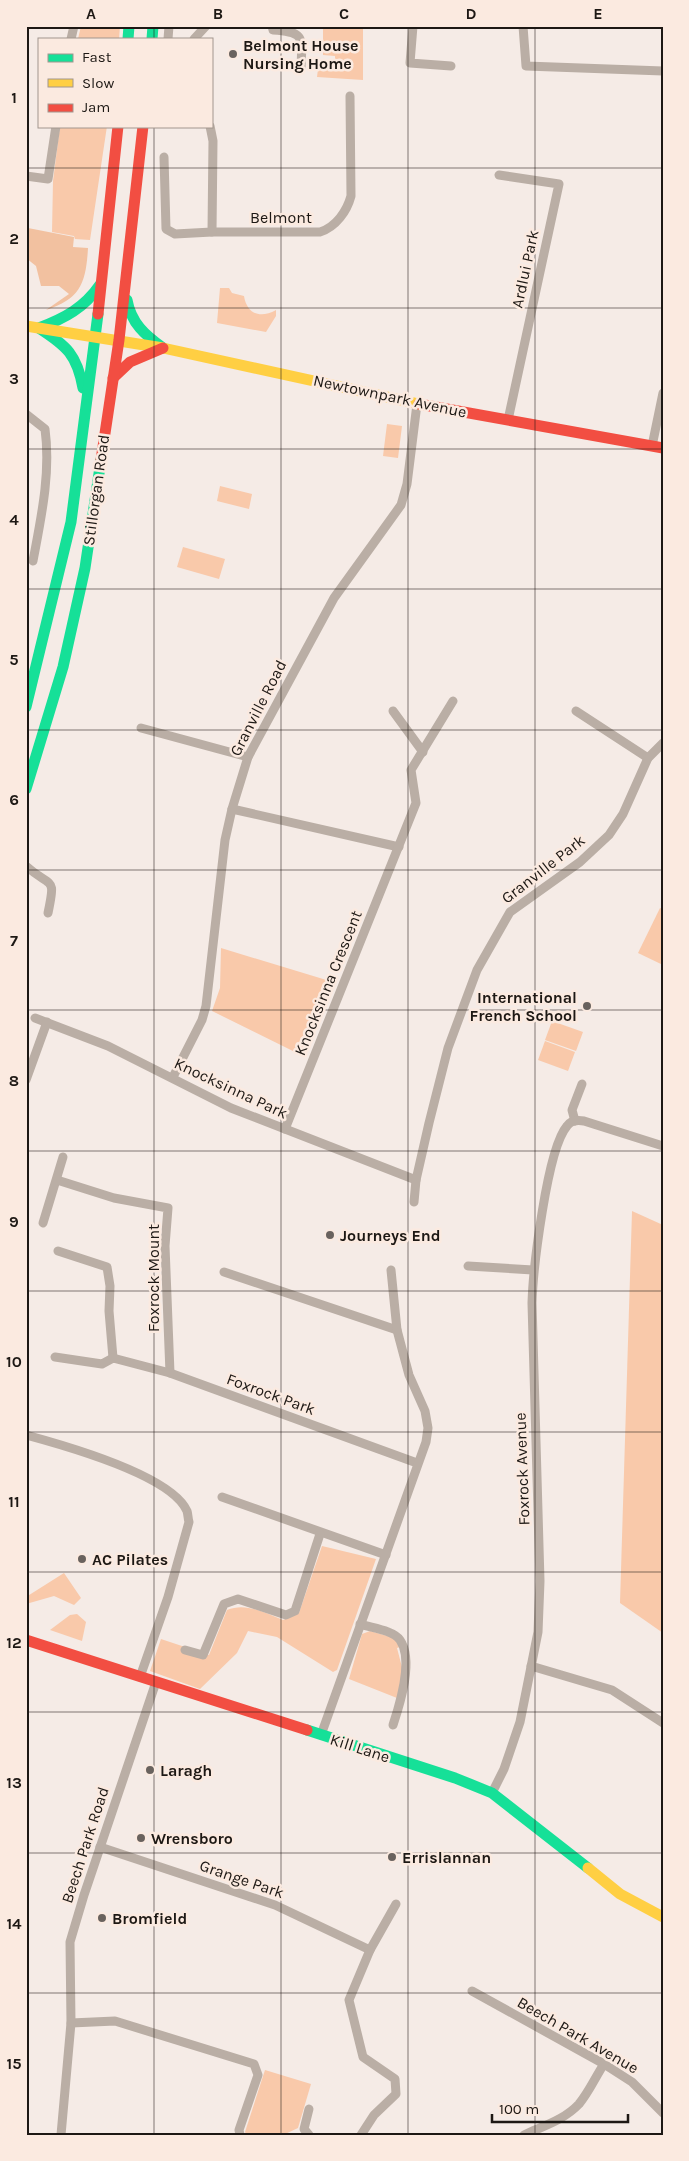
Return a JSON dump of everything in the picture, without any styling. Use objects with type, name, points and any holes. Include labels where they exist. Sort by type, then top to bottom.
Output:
[{"type":"main road","name":"Stillorgan Road","points":[[26,707],[71,522],[85,405],[96,336],[118,128]]},
{"type":"main road","name":"Stillorgan Road","points":[[26,789],[63,667],[86,568],[119,340],[143,128]]},
{"type":"main road","points":[[39,328],[75,315],[88,303],[101,284]]},
{"type":"main road","points":[[125,288],[128,308],[134,324],[145,336],[162,348]]},
{"type":"main road","name":"Newtownpark Avenue","points":[[26,326],[162,348],[417,404],[657,447]]},
{"type":"main road","points":[[39,328],[69,348],[79,363],[85,405]]},
{"type":"main road","points":[[113,378],[130,362],[162,348]]},
{"type":"main road","name":"Kill Lane","points":[[26,1640],[455,1778],[492,1793],[544,1831],[620,1894],[663,1917]]},
{"type":"street","points":[[70,38],[74,26]]},
{"type":"street","points":[[195,38],[206,26]]},
{"type":"street","points":[[272,26],[273,30],[293,31],[299,36],[302,48],[301,68]]},
{"type":"street","points":[[413,26],[410,63],[451,66]]},
{"type":"street","points":[[523,26],[526,66],[663,71]]},
{"type":"street","name":"Belmont","points":[[164,157],[166,229],[175,234],[320,232],[327,230],[347,210],[351,196],[350,96]]},
{"type":"street","points":[[26,176],[48,179],[56,128]]},
{"type":"street","points":[[210,128],[212,141],[212,232]]},
{"type":"street","name":"Ardlui Park","points":[[499,175],[560,184],[508,420]]},
{"type":"street","points":[[657,447],[663,393]]},
{"type":"street","name":"Granville Road","points":[[172,1077],[202,1020],[206,1006],[223,858],[232,809],[248,757],[334,598],[402,505],[407,484],[417,404]]},
{"type":"street","points":[[26,414],[45,429],[48,449],[44,502],[33,561]]},
{"type":"street","points":[[393,711],[423,752],[453,701]]},
{"type":"street","points":[[576,711],[648,758]]},
{"type":"street","points":[[141,728],[248,757]]},
{"type":"street","name":"Granville Park","points":[[414,1202],[416,1180],[448,1048],[477,970],[510,912],[580,862],[609,835],[623,814],[648,758],[663,743]]},
{"type":"street","name":"Knocksinna Crescent","points":[[285,1129],[416,802],[411,770],[423,752]]},
{"type":"street","points":[[232,809],[399,847]]},
{"type":"street","points":[[26,866],[50,882],[53,892],[48,913]]},
{"type":"street","name":"Knocksinna Park","points":[[34,1018],[108,1046],[230,1108],[416,1180]]},
{"type":"street","points":[[26,1080],[47,1022]]},
{"type":"street","points":[[582,1084],[572,1110],[575,1121],[584,1121],[663,1146]]},
{"type":"street","name":"Foxrock Avenue","points":[[492,1793],[504,1768],[520,1722],[538,1632],[540,1581],[533,1348],[534,1270],[547,1185],[565,1128],[575,1121]]},
{"type":"street","points":[[43,1223],[63,1157]]},
{"type":"street","name":"Foxrock Mount","points":[[57,1180],[114,1198],[168,1208],[165,1246],[170,1373]]},
{"type":"street","points":[[58,1251],[107,1267],[110,1286],[109,1311],[113,1358]]},
{"type":"street","points":[[468,1266],[534,1270]]},
{"type":"street","points":[[321,1735],[426,1442],[428,1428],[425,1411],[409,1375],[397,1330],[391,1270]]},
{"type":"street","points":[[224,1272],[397,1330]]},
{"type":"street","name":"Foxrock Park","points":[[55,1357],[102,1364],[113,1358],[170,1373],[417,1463]]},
{"type":"street","points":[[26,1435],[86,1452],[122,1466],[157,1484],[180,1501],[187,1511],[189,1522],[168,1597],[140,1677]]},
{"type":"street","points":[[222,1497],[320,1534],[386,1555]]},
{"type":"street","points":[[185,1650],[203,1655],[224,1604],[230,1601],[238,1599],[286,1615],[294,1610],[320,1534]]},
{"type":"street","points":[[360,1624],[395,1636],[400,1639],[404,1650],[405,1688],[394,1725]]},
{"type":"street","points":[[532,1666],[576,1677],[612,1690],[663,1724]]},
{"type":"street","name":"Beech Park Road","points":[[61,2135],[71,2023],[70,1942],[156,1682]]},
{"type":"street","name":"Grange Park","points":[[100,1848],[274,1905],[370,1950]]},
{"type":"street","points":[[361,2135],[374,2116],[396,2094],[395,2079],[363,2057],[349,2000],[370,1950],[396,1904]]},
{"type":"street","name":"Beech Park Avenue","points":[[472,1991],[604,2064],[632,2082],[663,2112]]},
{"type":"street","points":[[71,2023],[115,2021],[254,2064],[258,2075],[239,2130],[240,2135]]},
{"type":"street","points":[[524,2135],[558,2120],[569,2112],[586,2095],[604,2064]]},
{"type":"street","points":[[309,2109],[304,2128],[309,2135]]},
{"type":"shaded area","points":[[81,26],[120,26],[119,38],[78,38]]},
{"type":"shaded area","points":[[323,26],[363,26],[363,80],[317,77],[318,69],[335,69],[335,56],[323,55]]},
{"type":"shaded area","points":[[60,128],[107,128],[90,240],[75,239],[74,236],[52,232],[53,181]]},
{"type":"shaded area","points":[[28,228],[74,237],[73,247],[88,248],[86,270],[79,288],[74,295],[58,306],[46,310],[69,294],[59,286],[41,286],[36,266],[26,258]]},
{"type":"shaded area","points":[[220,288],[229,288],[232,293],[244,296],[248,307],[255,313],[265,314],[276,310],[276,316],[266,332],[217,323]]},
{"type":"shaded area","points":[[387,424],[402,426],[398,458],[383,456]]},
{"type":"shaded area","points":[[220,486],[252,494],[249,509],[217,501]]},
{"type":"shaded area","points":[[183,547],[225,559],[219,579],[177,567]]},
{"type":"shaded area","points":[[660,908],[663,909],[663,965],[638,953]]},
{"type":"shaded area","points":[[221,948],[333,982],[303,1056],[212,1011],[220,988]]},
{"type":"shaded area","points":[[552,1021],[583,1032],[576,1051],[545,1040]]},
{"type":"shaded area","points":[[545,1041],[575,1052],[568,1071],[538,1060]]},
{"type":"shaded area","points":[[632,1211],[663,1225],[663,1633],[620,1603]]},
{"type":"shaded area","points":[[322,1546],[376,1559],[337,1670],[333,1672],[277,1637],[248,1631],[237,1653],[200,1689],[150,1671],[161,1639],[209,1655],[227,1610],[241,1607],[248,1608],[283,1620],[299,1613]]},
{"type":"shaded area","points":[[64,1573],[81,1598],[74,1605],[54,1596],[26,1604],[26,1597]]},
{"type":"shaded area","points":[[77,1614],[86,1622],[82,1641],[50,1630],[70,1615]]},
{"type":"shaded area","points":[[370,1631],[394,1638],[400,1647],[397,1648],[404,1675],[397,1698],[349,1679],[362,1634]]},
{"type":"shaded area","points":[[265,2070],[311,2084],[298,2128],[283,2135],[247,2135],[245,2132]]},
{"type":"traffic: fast","points":[[128,38],[129,26]]},
{"type":"traffic: fast","points":[[152,38],[153,26]]},
{"type":"traffic: fast","points":[[39,328],[81,306],[100,285]]},
{"type":"traffic: fast","points":[[127,300],[135,322],[150,338],[163,348]]},
{"type":"traffic: fast","points":[[26,707],[71,522],[98,314]]},
{"type":"traffic: fast","points":[[39,328],[57,340],[69,352],[78,367],[83,388]]},
{"type":"traffic: fast","points":[[26,789],[63,667],[85,568],[101,460]]},
{"type":"traffic: fast","points":[[307,1730],[455,1778],[492,1793],[588,1868]]},
{"type":"traffic: slow","points":[[26,326],[163,348],[419,404]]},
{"type":"traffic: slow","points":[[588,1868],[620,1894],[663,1917]]},
{"type":"traffic: jam","points":[[98,314],[118,128]]},
{"type":"traffic: jam","points":[[101,460],[119,340],[143,128]]},
{"type":"traffic: jam","points":[[113,378],[130,362],[163,348]]},
{"type":"traffic: jam","points":[[419,404],[663,448]]},
{"type":"traffic: jam","points":[[26,1640],[307,1730]]},
{"type":"place","name":"Belmont House Nursing Home","points":[[233,54]]},
{"type":"place","name":"International French School","points":[[587,1006]]},
{"type":"place","name":"Journeys End","points":[[330,1235]]},
{"type":"place","name":"AC Pilates","points":[[82,1559]]},
{"type":"place","name":"Laragh","points":[[150,1770]]},
{"type":"place","name":"Wrensboro","points":[[141,1838]]},
{"type":"place","name":"Errislannan","points":[[392,1857]]},
{"type":"place","name":"Bromfield","points":[[102,1918]]}]
